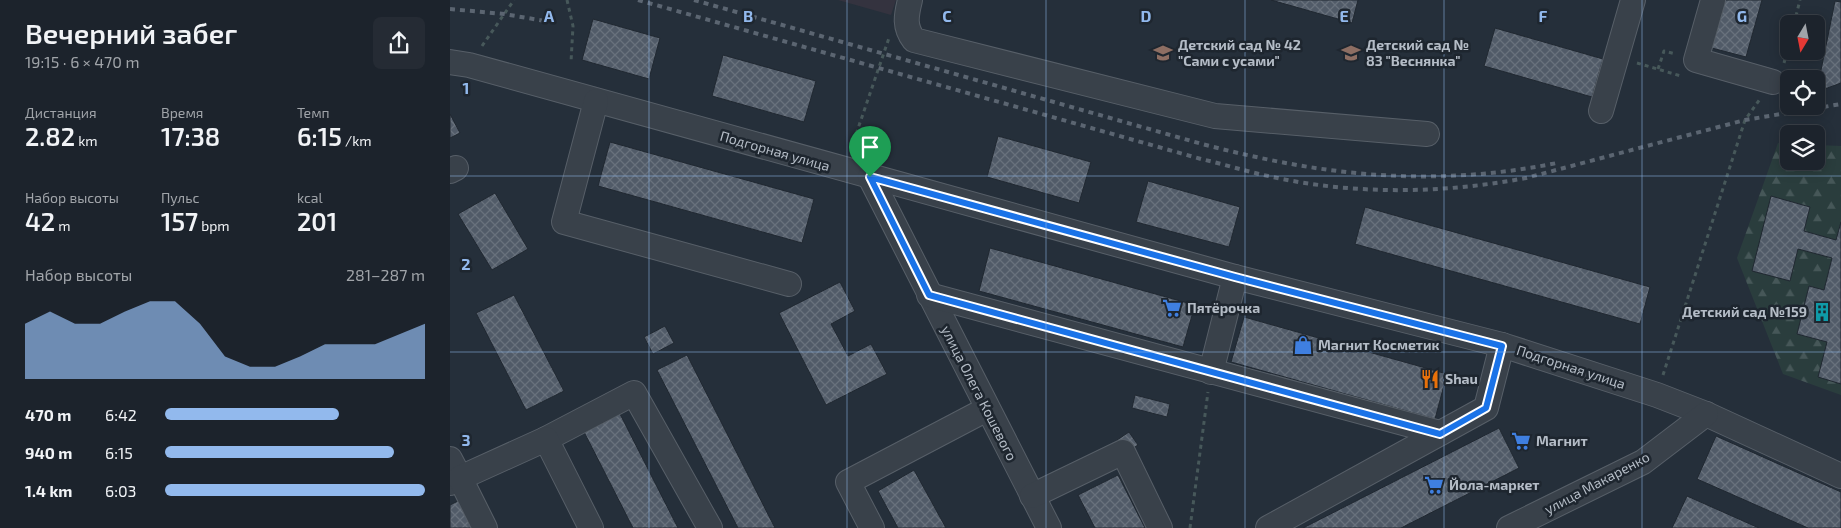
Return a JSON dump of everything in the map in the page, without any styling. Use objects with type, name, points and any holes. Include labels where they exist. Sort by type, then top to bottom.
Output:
[{"type":"street","points":[[910,0],[906,16],[907,31],[914,40],[1215,116],[1427,134]]},
{"type":"street","points":[[1601,111],[1633,0]]},
{"type":"street","points":[[1713,0],[1696,60],[1773,82]]},
{"type":"street","name":"Подгорная улица","points":[[460,63],[1235,277],[1502,346],[1657,395],[1706,414],[1841,476]]},
{"type":"street","points":[[596,101],[564,222],[789,284]]},
{"type":"street","name":"улица Олега Кошевого","points":[[870,177],[1049,528]]},
{"type":"street","points":[[1210,372],[1235,277]]},
{"type":"street","points":[[929,295],[1440,434]]},
{"type":"street","points":[[1268,528],[1486,408],[1502,346]]},
{"type":"street","points":[[485,528],[453,474],[546,439],[634,393],[710,528]]},
{"type":"street","points":[[872,528],[848,482],[987,409]]},
{"type":"street","name":"улица Макаренко","points":[[1509,528],[1642,462],[1706,414]]},
{"type":"street","points":[[546,439],[591,528]]},
{"type":"street","points":[[1032,496],[1122,452],[1160,528]]},
{"type":"path","points":[[460,63],[514,0]]},
{"type":"path","points":[[567,0],[573,26],[571,62]]},
{"type":"path","points":[[1796,15],[1800,0]]},
{"type":"path","points":[[844,170],[890,36]]},
{"type":"path","points":[[1657,395],[1744,120]]},
{"type":"path","points":[[1190,528],[1210,372]]},
{"type":"shaded area","points":[[838,0],[896,0],[891,15]]},
{"type":"green space","points":[[1778,143],[1780,143],[1780,170],[1825,170],[1825,145],[1841,146],[1841,395],[1783,374],[1737,258]]},
{"type":"building","points":[[1271,0],[1358,0],[1352,23]]},
{"type":"building","points":[[1721,0],[1762,0],[1746,57],[1708,47]]},
{"type":"building","points":[[1835,1],[1841,2],[1841,83],[1825,89],[1825,70],[1821,70],[1823,60],[1825,60],[1825,50]]},
{"type":"building","points":[[593,19],[660,38],[649,79],[582,60]]},
{"type":"building","points":[[1495,28],[1603,59],[1592,97],[1484,66]]},
{"type":"building","points":[[723,55],[816,81],[804,122],[712,96]]},
{"type":"building","points":[[450,114],[460,133],[450,138]]},
{"type":"building","points":[[998,136],[1091,162],[1079,203],[987,177]]},
{"type":"building","points":[[610,142],[814,199],[802,243],[598,186]]},
{"type":"building","points":[[1148,181],[1240,207],[1229,247],[1136,222]]},
{"type":"building","points":[[495,193],[528,249],[492,270],[458,214]]},
{"type":"building","name":"Детский сад №159","points":[[1771,196],[1810,207],[1804,231],[1836,240],[1841,222],[1841,384],[1818,377],[1827,342],[1797,334],[1809,286],[1824,290],[1832,258],[1798,249],[1790,281],[1752,271]]},
{"type":"building","points":[[1365,207],[1650,287],[1640,324],[1355,244]]},
{"type":"building","points":[[990,248],[1195,305],[1183,347],[979,291]]},
{"type":"building","points":[[840,282],[855,311],[831,324],[848,356],[871,344],[887,374],[826,405],[779,313]]},
{"type":"building","points":[[514,295],[564,391],[526,410],[476,313]]},
{"type":"building","points":[[1244,317],[1447,374],[1435,419],[1231,362]]},
{"type":"building","points":[[665,326],[674,343],[653,354],[644,337]]},
{"type":"building","points":[[687,355],[775,528],[738,528],[657,370]]},
{"type":"building","points":[[1135,395],[1170,404],[1167,417],[1132,408]]},
{"type":"building","points":[[618,410],[678,528],[633,528],[583,430]]},
{"type":"building","points":[[1499,428],[1519,468],[1401,528],[1303,528]]},
{"type":"building","points":[[1129,432],[1138,445],[1126,453],[1117,440]]},
{"type":"building","points":[[1716,436],[1841,492],[1841,528],[1808,528],[1697,479]]},
{"type":"building","points":[[914,470],[946,528],[898,528],[878,491]]},
{"type":"building","points":[[1118,475],[1145,528],[1095,528],[1078,495]]},
{"type":"building","points":[[1687,496],[1759,528],[1672,528]]},
{"type":"building","points":[[460,500],[474,528],[450,528],[450,505]]},
{"type":"railway","points":[[638,0],[1201,159],[1268,176],[1332,187],[1397,190],[1429,189],[1461,187],[1526,178],[1745,120],[1841,104]]},
{"type":"railway","points":[[694,0],[1202,144],[1291,164],[1378,175],[1421,176],[1511,171],[1557,163]]},
{"type":"railway","points":[[450,9],[504,14],[545,21]]},
{"type":"place","name":"Детский сад № 42 \"Сами с усами\"","points":[[1163,53]]},
{"type":"place","name":"Детский сад № 83 \"Веснянка\"","points":[[1351,53]]},
{"type":"place","name":"Пятёрочка","points":[[1172,308]]},
{"type":"place","name":"Детский сад №159","points":[[1822,312]]},
{"type":"place","name":"Магнит Косметик","points":[[1303,345]]},
{"type":"place","name":"Shau","points":[[1430,379]]},
{"type":"place","name":"Магнит","points":[[1521,441]]},
{"type":"place","name":"Йола-маркет","points":[[1434,485]]},
{"type":"route","points":[[870,177],[1235,277],[1502,346],[1486,408],[1440,434],[929,295],[870,177]]}]
